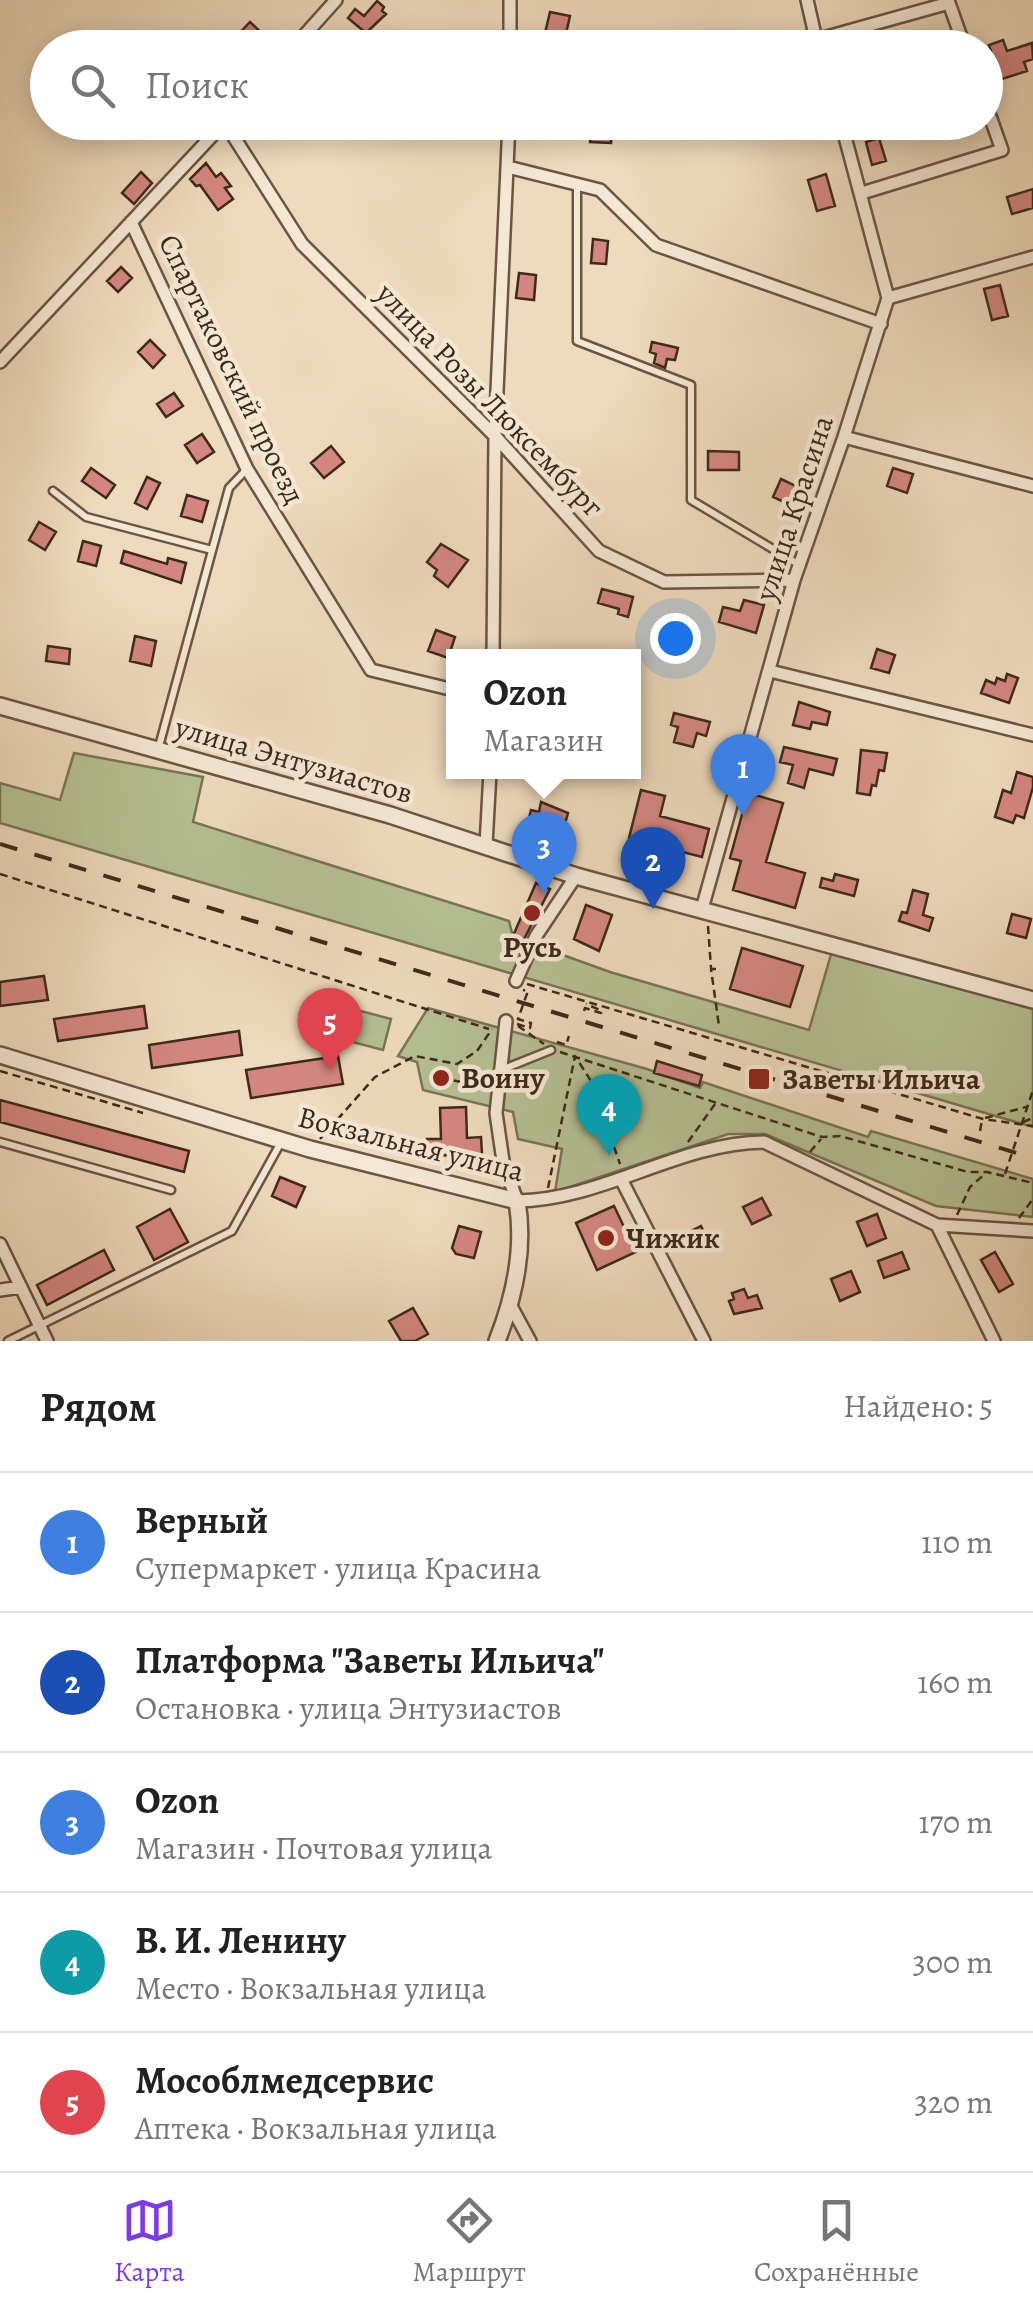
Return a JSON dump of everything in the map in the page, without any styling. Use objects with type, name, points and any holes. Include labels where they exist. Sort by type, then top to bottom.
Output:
[{"type":"street","points":[[309,30],[336,0]]},
{"type":"street","points":[[510,0],[510,30]]},
{"type":"street","points":[[807,0],[814,30]]},
{"type":"street","points":[[862,30],[949,3],[959,30]]},
{"type":"street","points":[[0,362],[209,140]]},
{"type":"street","name":"улица Розы Люксембург","points":[[236,140],[302,244],[495,436],[599,551],[664,582],[794,580]]},
{"type":"street","points":[[493,649],[495,436],[509,140]]},
{"type":"street","name":"улица Красина","points":[[704,910],[794,580],[888,298],[846,140]]},
{"type":"street","points":[[862,193],[1002,150],[998,140]]},
{"type":"street","points":[[508,167],[600,190],[656,244],[881,324]]},
{"type":"street","name":"Спартаковский проезд","points":[[132,222],[248,469],[372,670],[446,688]]},
{"type":"street","points":[[888,298],[1033,256]]},
{"type":"street","points":[[844,437],[1033,486]]},
{"type":"street","points":[[770,671],[1033,735]]},
{"type":"street","name":"улица Энтузиастов","points":[[0,706],[486,845],[576,876],[1033,1000]]},
{"type":"street","points":[[486,845],[490,779]]},
{"type":"street","points":[[516,981],[536,936],[576,876]]},
{"type":"street","points":[[497,1341],[511,1306],[520,1222],[503,1161],[496,1113],[506,1022]]},
{"type":"street","name":"Вокзальная улица","points":[[0,1055],[281,1141],[516,1201],[546,1201],[735,1143],[764,1142],[937,1224],[1033,1231]]},
{"type":"street","points":[[624,1180],[704,1341]]},
{"type":"street","points":[[937,1224],[994,1341]]},
{"type":"street","points":[[0,1244],[46,1341]]},
{"type":"street","points":[[0,1290],[21,1287]]},
{"type":"street","points":[[511,1306],[530,1341]]},
{"type":"lane","points":[[576,184],[577,340],[690,385],[690,500],[800,564]]},
{"type":"lane","points":[[158,750],[231,484],[248,469]]},
{"type":"lane","points":[[54,491],[86,517],[212,550]]},
{"type":"lane","points":[[501,1070],[551,1050]]},
{"type":"lane","points":[[8,1341],[232,1231],[281,1141]]},
{"type":"lane","points":[[0,1142],[171,1190]]},
{"type":"path","points":[[0,874],[490,1030]]},
{"type":"path","points":[[704,910],[719,1026]]},
{"type":"path","points":[[310,1149],[375,1077],[415,1056],[457,1064],[477,1051],[490,1030],[506,1022],[530,1028],[531,1023],[518,1020],[528,991],[514,987],[516,981],[983,1119],[1033,1126]]},
{"type":"path","points":[[584,1002],[602,1010],[602,1013],[582,1010],[584,1002]]},
{"type":"path","points":[[506,1022],[520,1027],[551,1050],[822,1137],[840,1136],[968,1172],[987,1172],[1033,1183]]},
{"type":"path","points":[[566,1045],[569,1036]]},
{"type":"path","points":[[575,1056],[591,1080],[624,1180]]},
{"type":"path","points":[[546,1201],[575,1056]]},
{"type":"path","points":[[440,1078],[480,1086]]},
{"type":"path","points":[[1004,1176],[1033,1090]]},
{"type":"path","points":[[674,1161],[716,1102]]},
{"type":"path","points":[[983,1119],[1027,1107]]},
{"type":"path","points":[[1022,1123],[1033,1118]]},
{"type":"path","points":[[980,1131],[983,1119]]},
{"type":"path","points":[[804,1159],[822,1137]]},
{"type":"path","points":[[952,1225],[970,1188],[987,1172]]},
{"type":"path","points":[[1012,1228],[1033,1199]]},
{"type":"green space","points":[[74,753],[203,777],[193,822],[509,921],[513,937],[610,972],[809,1030],[832,951],[1033,1007],[1033,1127],[0,823],[0,783],[60,800]]},
{"type":"green space","points":[[334,1004],[391,1019],[383,1050],[326,1035]]},
{"type":"green space","points":[[428,1008],[647,1069],[700,1088],[703,1082],[868,1137],[871,1131],[1033,1179],[1033,1217],[936,1206],[765,1134],[728,1134],[555,1192],[562,1149],[518,1139],[513,1112],[423,1090],[417,1062],[398,1056]]},
{"type":"building","points":[[377,1],[386,14],[369,30],[362,30],[348,18],[355,9],[364,16]]},
{"type":"building","points":[[550,12],[570,16],[567,30],[546,30]]},
{"type":"building","points":[[250,22],[259,30],[243,30]]},
{"type":"building","points":[[1003,40],[1007,51],[1032,43],[1033,59],[1024,62],[1027,71],[1003,79]]},
{"type":"building","points":[[880,140],[886,161],[872,165],[866,142]]},
{"type":"building","points":[[206,163],[216,177],[221,173],[231,186],[225,188],[233,199],[218,210],[200,185],[190,179]]},
{"type":"building","points":[[141,172],[152,183],[134,204],[122,193]]},
{"type":"building","points":[[826,174],[835,206],[817,211],[808,180]]},
{"type":"building","points":[[1033,189],[1033,208],[1012,214],[1007,197]]},
{"type":"building","points":[[593,239],[608,241],[606,264],[591,263]]},
{"type":"building","points":[[121,267],[132,278],[118,292],[107,281]]},
{"type":"building","points":[[519,273],[536,275],[534,300],[516,298]]},
{"type":"building","points":[[1000,285],[1008,316],[992,320],[984,289]]},
{"type":"building","points":[[150,340],[165,355],[153,368],[138,352]]},
{"type":"building","points":[[652,342],[678,348],[675,360],[667,359],[665,368],[654,363]]},
{"type":"building","points":[[174,393],[183,406],[166,417],[157,404]]},
{"type":"building","points":[[202,434],[214,452],[197,463],[185,445]]},
{"type":"building","points":[[331,446],[344,462],[324,478],[311,463]]},
{"type":"building","points":[[708,451],[739,452],[739,470],[708,470]]},
{"type":"building","points":[[91,468],[115,485],[106,498],[82,481]]},
{"type":"building","points":[[893,468],[913,474],[907,493],[887,486]]},
{"type":"building","points":[[147,477],[160,483],[147,509],[135,503]]},
{"type":"building","points":[[781,479],[798,487],[790,505],[773,497]]},
{"type":"building","points":[[187,495],[208,501],[202,522],[181,516]]},
{"type":"building","points":[[39,522],[56,532],[45,550],[29,540]]},
{"type":"building","points":[[83,541],[101,546],[96,566],[78,561]]},
{"type":"building","points":[[441,544],[468,560],[448,587],[434,576],[437,570],[427,562]]},
{"type":"building","points":[[124,551],[167,564],[168,558],[186,563],[181,583],[121,563]]},
{"type":"building","points":[[602,589],[633,597],[628,617],[618,614],[619,609],[598,603]]},
{"type":"building","points":[[744,600],[764,605],[756,633],[719,622],[723,607],[740,611]]},
{"type":"building","points":[[436,630],[455,637],[451,649],[446,649],[446,657],[428,651]]},
{"type":"building","points":[[135,636],[156,641],[151,666],[130,661]]},
{"type":"building","points":[[48,646],[70,649],[69,664],[46,661]]},
{"type":"building","points":[[877,649],[895,655],[889,673],[871,668]]},
{"type":"building","points":[[1007,674],[1018,678],[1009,703],[981,693],[986,680],[995,684],[997,678],[1005,681]]},
{"type":"building","points":[[799,702],[830,712],[827,725],[812,722],[810,729],[793,725]]},
{"type":"building","points":[[674,713],[710,722],[706,736],[697,733],[693,747],[674,742],[678,727],[671,725]]},
{"type":"building","points":[[784,747],[837,759],[833,775],[809,769],[804,788],[788,783],[793,765],[780,762]]},
{"type":"building","points":[[861,750],[887,753],[884,771],[879,770],[870,795],[857,793]]},
{"type":"building","points":[[1017,772],[1033,777],[1033,787],[1024,818],[1016,815],[1013,823],[995,817],[1003,790],[1011,793]]},
{"type":"building","points":[[641,790],[665,796],[660,816],[709,829],[702,857],[629,838]]},
{"type":"building","points":[[748,793],[783,803],[766,862],[805,873],[795,908],[733,890],[741,861],[730,858]]},
{"type":"building","points":[[541,802],[568,813],[563,831],[528,822],[531,810],[539,812]]},
{"type":"building","points":[[835,874],[858,880],[854,896],[820,887],[822,878],[833,881]]},
{"type":"building","points":[[536,883],[550,889],[523,941],[513,936]]},
{"type":"building","points":[[913,890],[928,894],[923,915],[933,918],[929,931],[899,921],[902,912],[907,913]]},
{"type":"building","points":[[586,905],[612,915],[599,951],[574,939]]},
{"type":"building","points":[[1012,914],[1031,919],[1026,938],[1007,933]]},
{"type":"building","points":[[742,948],[803,966],[790,1007],[730,989]]},
{"type":"building","points":[[44,976],[48,1000],[0,1006],[0,982]]},
{"type":"building","points":[[144,1006],[147,1028],[58,1041],[54,1019]]},
{"type":"building","points":[[239,1031],[242,1055],[152,1068],[149,1045]]},
{"type":"building","points":[[338,1056],[343,1084],[251,1098],[246,1070]]},
{"type":"building","points":[[657,1061],[702,1075],[699,1086],[654,1073]]},
{"type":"building","points":[[0,1100],[189,1151],[184,1172],[0,1122]]},
{"type":"building","points":[[466,1107],[467,1138],[481,1137],[482,1154],[427,1156],[427,1139],[441,1139],[440,1108]]},
{"type":"building","points":[[280,1177],[305,1187],[296,1207],[272,1196]]},
{"type":"building","points":[[762,1198],[771,1215],[752,1224],[743,1207]]},
{"type":"building","name":"Чижик","points":[[614,1206],[636,1252],[597,1270],[576,1223]]},
{"type":"building","points":[[170,1209],[188,1242],[154,1260],[137,1227]]},
{"type":"building","points":[[877,1214],[886,1238],[867,1246],[857,1222]]},
{"type":"building","points":[[459,1226],[481,1232],[474,1258],[456,1254],[452,1248]]},
{"type":"building","points":[[701,1226],[708,1241],[690,1250],[683,1235]]},
{"type":"building","points":[[104,1250],[114,1270],[47,1305],[37,1285]]},
{"type":"building","points":[[902,1252],[909,1269],[884,1278],[878,1261]]},
{"type":"building","points":[[995,1252],[1013,1284],[999,1292],[981,1260]]},
{"type":"building","points":[[851,1271],[860,1292],[840,1301],[831,1279]]},
{"type":"building","points":[[744,1289],[748,1298],[757,1295],[762,1308],[734,1314],[729,1301],[734,1299],[732,1293]]},
{"type":"building","points":[[413,1308],[428,1334],[415,1341],[401,1341],[389,1321]]},
{"type":"railway","points":[[0,844],[1033,1158]]},
{"type":"place","name":"Верный","points":[[743,816]]},
{"type":"place","name":"Ozon","points":[[544,894]]},
{"type":"place","name":"Платформа \"Заветы Ильича\"","points":[[653,909]]},
{"type":"place","name":"Русь","points":[[532,913]]},
{"type":"place","name":"Мособлмедсервис","points":[[330,1070]]},
{"type":"place","name":"Воину","points":[[441,1078]]},
{"type":"place","name":"Заветы Ильича","points":[[759,1079]]},
{"type":"place","name":"В. И. Ленину","points":[[609,1156]]},
{"type":"place","name":"Чижик","points":[[606,1238]]}]
